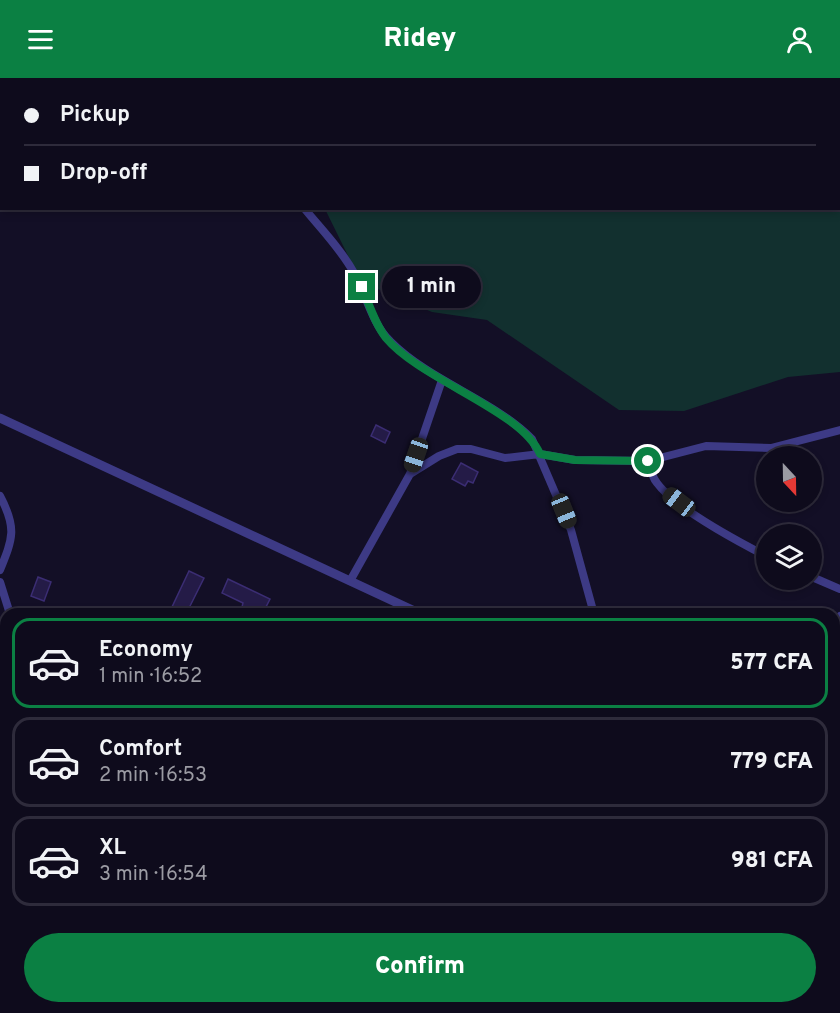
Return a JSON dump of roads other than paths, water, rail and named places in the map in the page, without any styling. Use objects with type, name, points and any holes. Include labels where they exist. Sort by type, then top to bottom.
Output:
[{"type":"street","points":[[305,210],[331,240],[353,271],[384,336],[442,380],[521,428],[532,439],[571,530],[592,608]]},
{"type":"street","points":[[350,581],[410,474],[442,380]]},
{"type":"street","points":[[0,418],[408,608]]},
{"type":"street","points":[[410,474],[439,456],[457,449],[471,449],[505,458],[540,454],[575,460],[648,461],[706,446],[771,448],[840,430]]},
{"type":"street","points":[[648,461],[653,478],[665,492],[724,534],[756,551]]},
{"type":"street","points":[[0,496],[11,516],[13,535],[0,570]]},
{"type":"street","points":[[822,581],[840,589]]},
{"type":"street","points":[[0,582],[8,608]]}]
